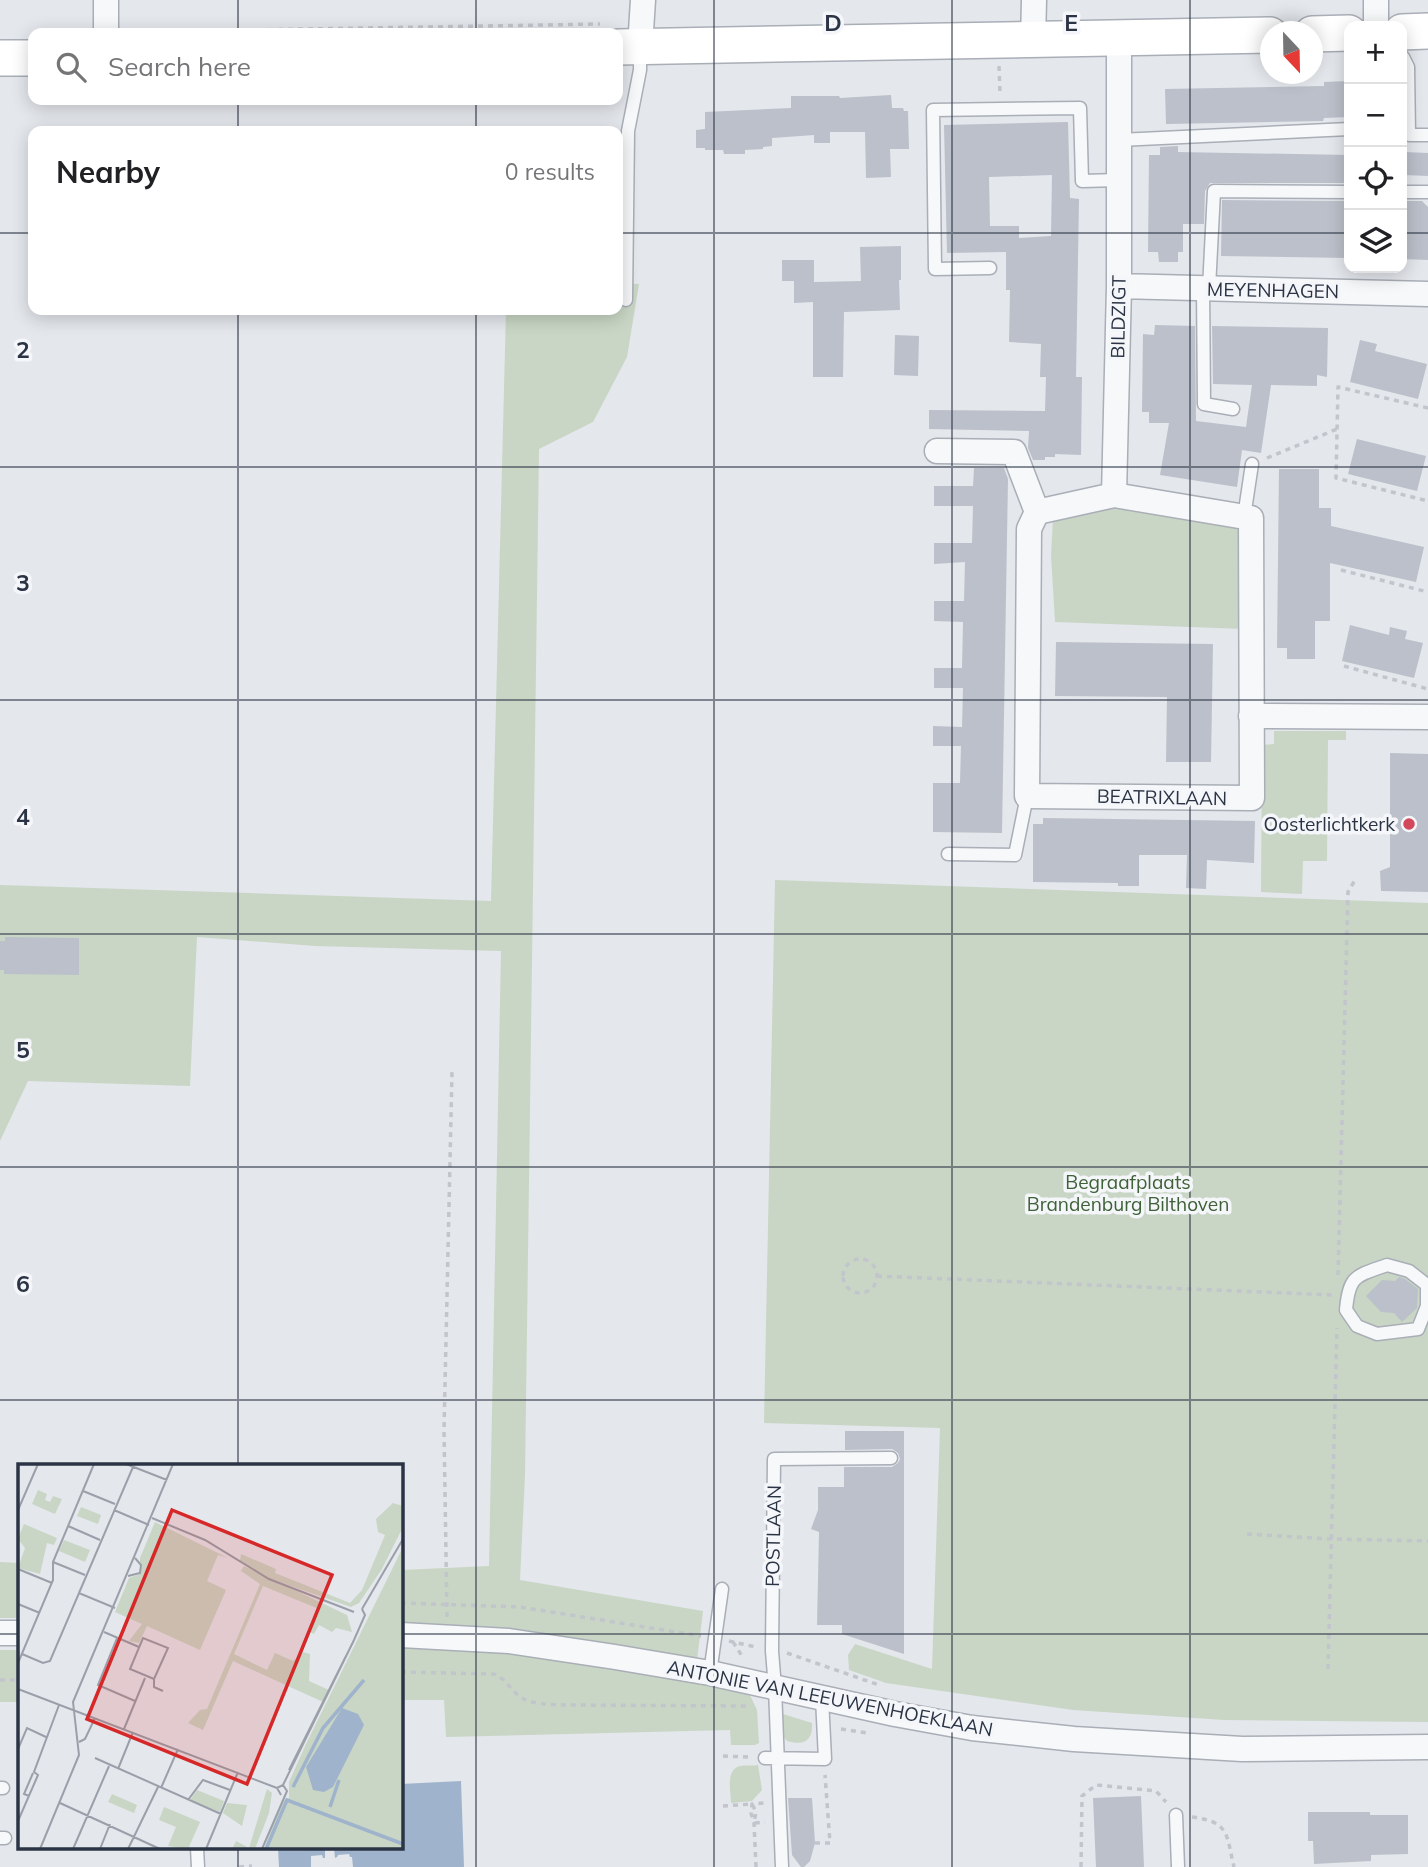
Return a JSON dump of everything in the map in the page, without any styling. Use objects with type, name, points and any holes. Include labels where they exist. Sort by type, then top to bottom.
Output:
[{"type":"main road","points":[[1323,34],[1344,33]]},
{"type":"main road","points":[[629,47],[1260,35]]},
{"type":"main road","points":[[0,58],[28,58]]},
{"type":"street","points":[[106,0],[106,28]]},
{"type":"street","points":[[629,47],[643,0]]},
{"type":"street","points":[[1033,40],[1034,0]]},
{"type":"street","points":[[1376,0],[1390,21]]},
{"type":"street","name":"BILDZIGT","points":[[1114,495],[1119,286],[1119,38]]},
{"type":"street","name":"MEYENHAGEN","points":[[1119,286],[1428,294]]},
{"type":"street","points":[[937,451],[1014,452],[1037,512],[1029,529],[1027,796]]},
{"type":"street","points":[[1037,512],[1114,495],[1244,517]]},
{"type":"street","name":"BEATRIXLAAN","points":[[1027,796],[1252,798],[1251,518],[1244,517]]},
{"type":"street","points":[[1251,716],[1428,717]]},
{"type":"street","points":[[0,1633],[18,1633]]},
{"type":"street","name":"ANTONIE VAN LEEUWENHOEKLAAN","points":[[402,1635],[509,1641],[710,1673],[775,1699],[822,1698],[972,1728],[1074,1739],[1242,1749],[1428,1747]]},
{"type":"lane","points":[[626,300],[628,131],[639,70],[629,47]]},
{"type":"lane","points":[[1407,62],[1409,135],[1428,135]]},
{"type":"lane","points":[[990,268],[935,269],[933,110],[1080,108],[1082,181],[1119,180]]},
{"type":"lane","points":[[1119,140],[1344,129]]},
{"type":"lane","points":[[1233,409],[1204,404],[1206,288],[1214,191],[1344,192]]},
{"type":"lane","points":[[1407,192],[1428,192]]},
{"type":"lane","points":[[1244,517],[1252,464]]},
{"type":"lane","points":[[948,855],[1015,855],[1027,796]]},
{"type":"lane","points":[[1387,1265],[1409,1271],[1427,1285],[1427,1306],[1418,1329],[1377,1334],[1357,1326],[1346,1310],[1347,1298],[1348,1289],[1360,1275],[1387,1265]]},
{"type":"lane","name":"POSTLAAN","points":[[782,1867],[771,1758],[775,1699],[772,1651],[774,1459],[891,1458]]},
{"type":"lane","points":[[710,1673],[722,1589]]},
{"type":"lane","points":[[771,1758],[825,1759],[822,1698]]},
{"type":"lane","points":[[1177,1815],[1178,1867]]},
{"type":"path","points":[[999,65],[1001,109]]},
{"type":"path","points":[[1428,408],[1338,387],[1336,478],[1428,501]]},
{"type":"path","points":[[1252,464],[1337,429]]},
{"type":"path","points":[[1341,570],[1428,593]]},
{"type":"path","points":[[1344,666],[1428,689]]},
{"type":"path","points":[[448,1637],[444,1430],[452,1073]]},
{"type":"path","points":[[860,1258],[874,1266],[877,1276],[876,1282],[869,1290],[857,1293],[847,1287],[843,1276],[846,1265],[860,1258]]},
{"type":"path","points":[[877,1276],[1338,1295],[1347,1298]]},
{"type":"path","points":[[1247,1534],[1428,1541]]},
{"type":"path","points":[[402,1603],[520,1607],[715,1639],[800,1656],[881,1686]]},
{"type":"path","points":[[402,1672],[494,1674],[502,1677],[520,1698],[563,1705],[758,1706],[775,1699]]},
{"type":"path","points":[[0,1680],[18,1680]]},
{"type":"path","points":[[723,1756],[771,1758]]},
{"type":"path","points":[[815,1843],[830,1843],[825,1759]]},
{"type":"path","points":[[1081,1867],[1082,1796],[1096,1785],[1156,1791],[1177,1815],[1212,1820],[1225,1830],[1234,1867]]},
{"type":"path","points":[[723,1806],[766,1803]]},
{"type":"path","points":[[752,1804],[756,1867]]},
{"type":"path","points":[[239,1867],[252,1866]]},
{"type":"green space","points":[[623,283],[639,284],[627,357],[593,422],[539,449],[525,1475],[520,1580],[703,1611],[697,1660],[493,1627],[402,1622],[402,1570],[489,1566],[501,951],[315,946],[197,937],[190,1086],[28,1081],[0,1141],[0,885],[491,901],[506,315],[623,315]]},
{"type":"green space","points":[[1119,499],[1244,520],[1244,629],[1055,622],[1051,555],[1053,519]]},
{"type":"green space","points":[[1274,731],[1346,731],[1346,740],[1328,740],[1327,861],[1303,861],[1302,894],[1261,892],[1262,745],[1274,744]]},
{"type":"green space","name":"Begraafplaats Brandenburg Bilthoven","points":[[775,880],[1428,903],[1428,1722],[1224,1720],[1073,1710],[886,1683],[849,1670],[848,1655],[855,1644],[932,1669],[940,1428],[764,1423]]},
{"type":"green space","points":[[0,1562],[18,1563],[18,1618],[0,1618]]},
{"type":"green space","points":[[402,1647],[453,1647],[605,1664],[747,1689],[757,1710],[759,1743],[731,1745],[730,1730],[446,1737],[444,1700],[402,1700]]},
{"type":"green space","points":[[0,1650],[18,1650],[18,1702],[0,1702]]},
{"type":"green space","points":[[783,1714],[812,1723],[811,1734],[806,1741],[787,1741],[783,1736]]},
{"type":"green space","points":[[758,1765],[762,1790],[752,1801],[731,1803],[732,1772],[740,1766]]},
{"type":"water","points":[[461,1781],[464,1867],[353,1867],[349,1854],[335,1858],[334,1850],[402,1850],[402,1784]]},
{"type":"water","points":[[278,1850],[325,1850],[325,1858],[322,1855],[311,1856],[311,1867],[279,1867]]},
{"type":"building","points":[[1344,81],[1344,117],[1324,118],[1323,121],[1166,124],[1165,89],[1324,86],[1324,82]]},
{"type":"building","points":[[891,95],[892,108],[908,111],[909,149],[890,149],[891,177],[866,178],[865,132],[830,132],[830,143],[814,143],[814,135],[772,138],[772,146],[745,150],[745,154],[724,154],[723,150],[696,148],[696,130],[705,129],[705,112],[791,108],[791,96],[840,98]]},
{"type":"building","points":[[1068,122],[1070,198],[1079,199],[1076,377],[1082,377],[1081,455],[1055,454],[1055,457],[1045,457],[1045,460],[1033,460],[1028,448],[1029,431],[929,429],[929,410],[1045,411],[1046,377],[1040,377],[1041,344],[1009,342],[1010,290],[1006,290],[1006,252],[947,253],[944,125]],"holes":[[[1052,175],[1051,236],[1019,238],[1019,226],[990,226],[989,177]]]},
{"type":"building","points":[[1178,146],[1178,152],[1344,155],[1344,183],[1210,183],[1205,191],[1204,224],[1183,224],[1183,252],[1178,252],[1178,262],[1159,262],[1158,252],[1148,252],[1149,155],[1160,155],[1160,147]]},
{"type":"building","points":[[1407,152],[1428,153],[1428,176],[1407,175]]},
{"type":"building","points":[[1222,200],[1344,201],[1344,258],[1221,256]]},
{"type":"building","points":[[1407,201],[1422,201],[1428,207],[1428,260],[1407,259]]},
{"type":"building","points":[[901,246],[900,310],[844,312],[843,377],[813,377],[813,302],[794,303],[794,281],[782,281],[782,260],[814,260],[814,282],[861,281],[860,247]]},
{"type":"building","points":[[1155,325],[1195,326],[1196,421],[1246,427],[1252,385],[1213,384],[1212,326],[1328,328],[1327,377],[1317,375],[1317,386],[1271,385],[1261,453],[1242,450],[1237,487],[1160,475],[1169,423],[1149,423],[1149,412],[1142,412],[1143,334],[1154,335]]},
{"type":"building","points":[[895,335],[919,336],[918,376],[894,375]]},
{"type":"building","points":[[1360,340],[1377,344],[1375,351],[1427,364],[1418,399],[1350,382]]},
{"type":"building","points":[[1357,439],[1426,456],[1417,491],[1348,474]]},
{"type":"building","points":[[974,468],[1004,468],[1008,479],[1002,833],[933,832],[933,783],[960,783],[961,746],[933,746],[933,726],[962,727],[963,688],[934,688],[934,668],[962,668],[963,622],[934,621],[934,601],[964,601],[965,562],[934,564],[934,543],[972,543],[973,506],[934,506],[934,486],[973,486]]},
{"type":"building","points":[[1279,469],[1319,469],[1319,508],[1331,508],[1331,526],[1424,547],[1416,582],[1330,563],[1330,621],[1315,621],[1315,659],[1287,659],[1287,648],[1277,648]]},
{"type":"building","points":[[1350,625],[1389,635],[1390,627],[1407,631],[1405,639],[1423,643],[1414,678],[1342,661]]},
{"type":"building","points":[[1056,642],[1213,644],[1211,762],[1166,762],[1167,697],[1055,696]]},
{"type":"building","name":"Oosterlichtkerk","points":[[1390,753],[1428,754],[1428,892],[1381,891],[1380,871],[1390,867]]},
{"type":"building","points":[[1043,818],[1255,821],[1254,863],[1207,860],[1206,889],[1186,888],[1187,855],[1139,855],[1139,886],[1118,886],[1118,883],[1033,882],[1033,824],[1043,824]]},
{"type":"building","points":[[5,937],[79,938],[79,975],[4,974],[4,970],[0,970],[0,941],[5,941]]},
{"type":"building","points":[[1399,1277],[1418,1289],[1417,1308],[1402,1322],[1394,1313],[1381,1312],[1366,1296],[1382,1280],[1395,1281]]},
{"type":"building","points":[[845,1431],[904,1431],[904,1654],[842,1634],[842,1625],[817,1625],[819,1532],[811,1529],[818,1510],[818,1487],[844,1487],[844,1467],[892,1467],[900,1459],[898,1453],[892,1449],[845,1450]]},
{"type":"building","points":[[1141,1796],[1144,1867],[1096,1867],[1093,1798]]},
{"type":"building","points":[[788,1798],[812,1798],[815,1843],[810,1861],[804,1867],[801,1867],[792,1855]]},
{"type":"building","points":[[1308,1812],[1408,1815],[1408,1854],[1371,1855],[1371,1861],[1314,1864],[1313,1841],[1308,1841]]},
{"type":"place","name":"Oosterlichtkerk","points":[[1409,824]]}]
